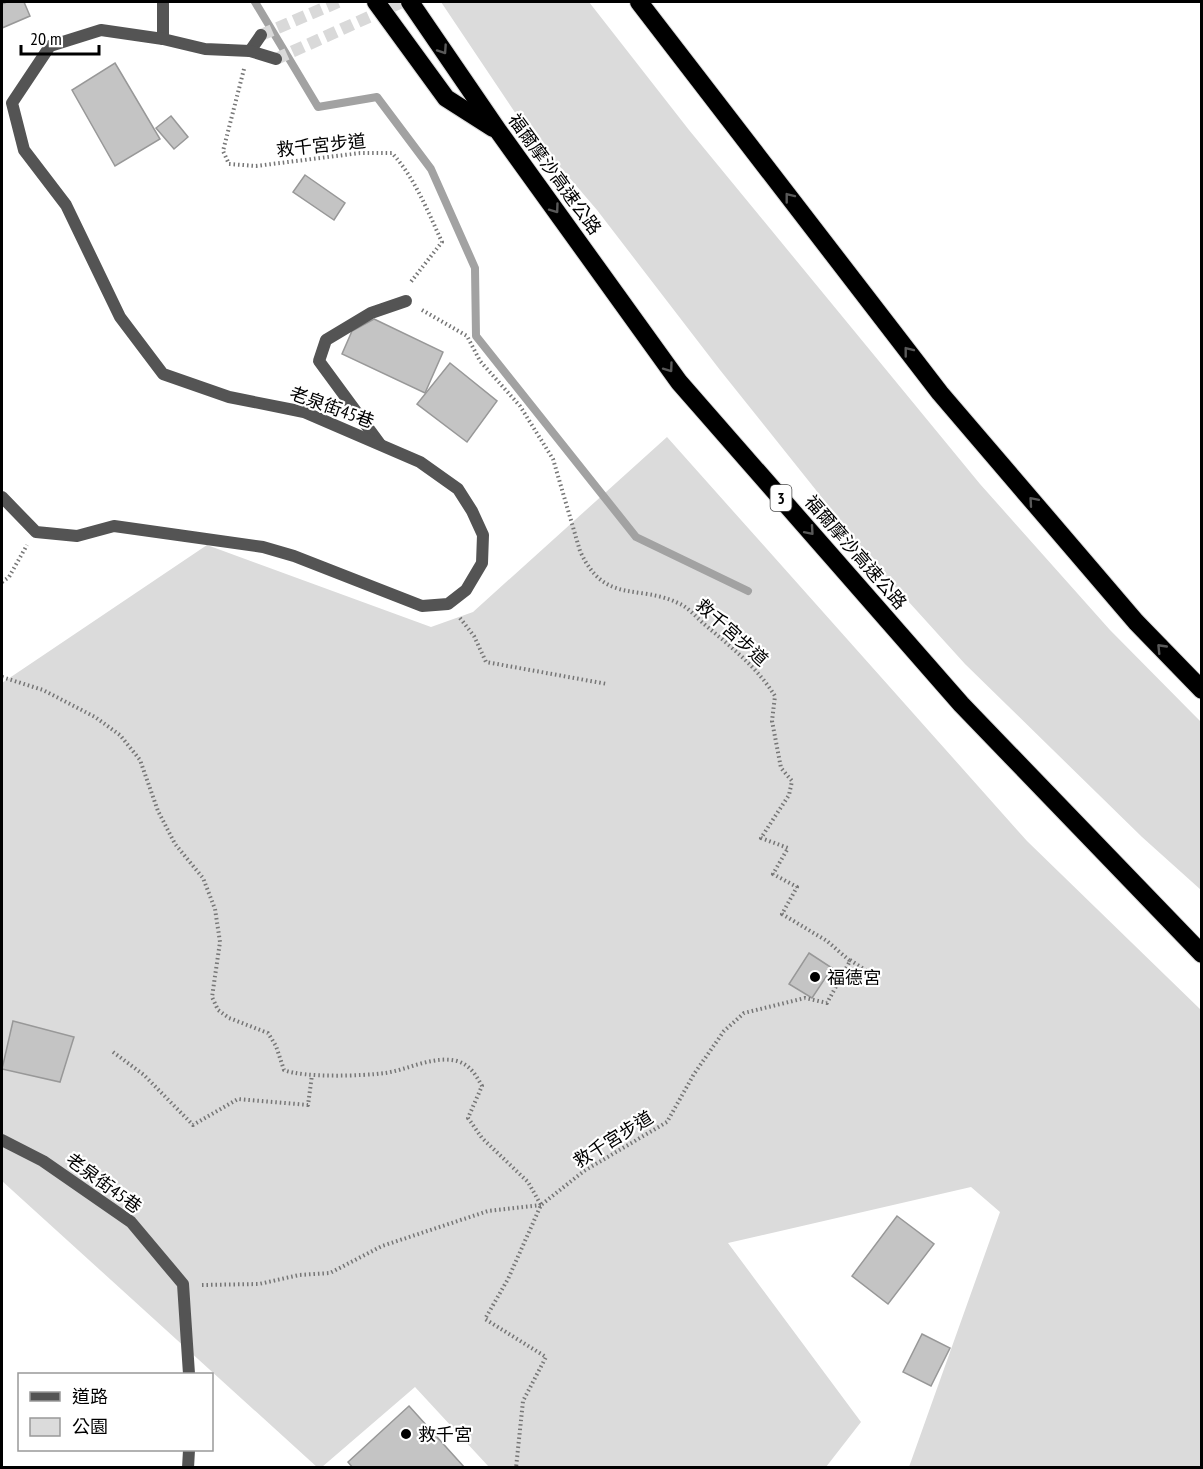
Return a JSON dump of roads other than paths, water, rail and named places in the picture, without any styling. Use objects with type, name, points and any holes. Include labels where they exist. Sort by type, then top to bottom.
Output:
[{"type":"highway","points":[[376,2],[446,98],[499,132]]},
{"type":"highway","name":"福爾摩沙高速公路","points":[[410,2],[499,132],[680,382],[961,704],[1202,954]]},
{"type":"highway","points":[[639,2],[940,393],[1136,622],[1202,690]]},
{"type":"street","points":[[163,39],[164,2]]},
{"type":"street","name":"老泉街45巷","points":[[2,498],[36,532],[77,536],[114,526],[263,547],[294,556],[422,606],[448,604],[466,590],[482,563],[483,535],[458,489],[420,462],[304,412],[230,397],[163,374],[120,317],[66,205],[24,150],[12,103],[50,46],[101,30],[163,39],[205,49],[250,51],[276,59]]},
{"type":"street","points":[[250,51],[261,35]]},
{"type":"street","points":[[380,444],[319,361],[326,340],[371,313],[406,301]]},
{"type":"street","name":"老泉街45巷","points":[[2,1140],[43,1161],[130,1222],[183,1284],[189,1373]]},
{"type":"street","points":[[188,1467],[189,1451]]},
{"type":"waterway","points":[[255,2],[318,107],[377,97],[431,169],[475,268],[476,336],[636,537],[748,591]]},
{"type":"tunnel","points":[[261,35],[338,2]]},
{"type":"tunnel","points":[[276,59],[402,2]]},
{"type":"place","name":"福德宮","points":[[815,977]]},
{"type":"place","name":"救千宮","points":[[406,1434]]}]
